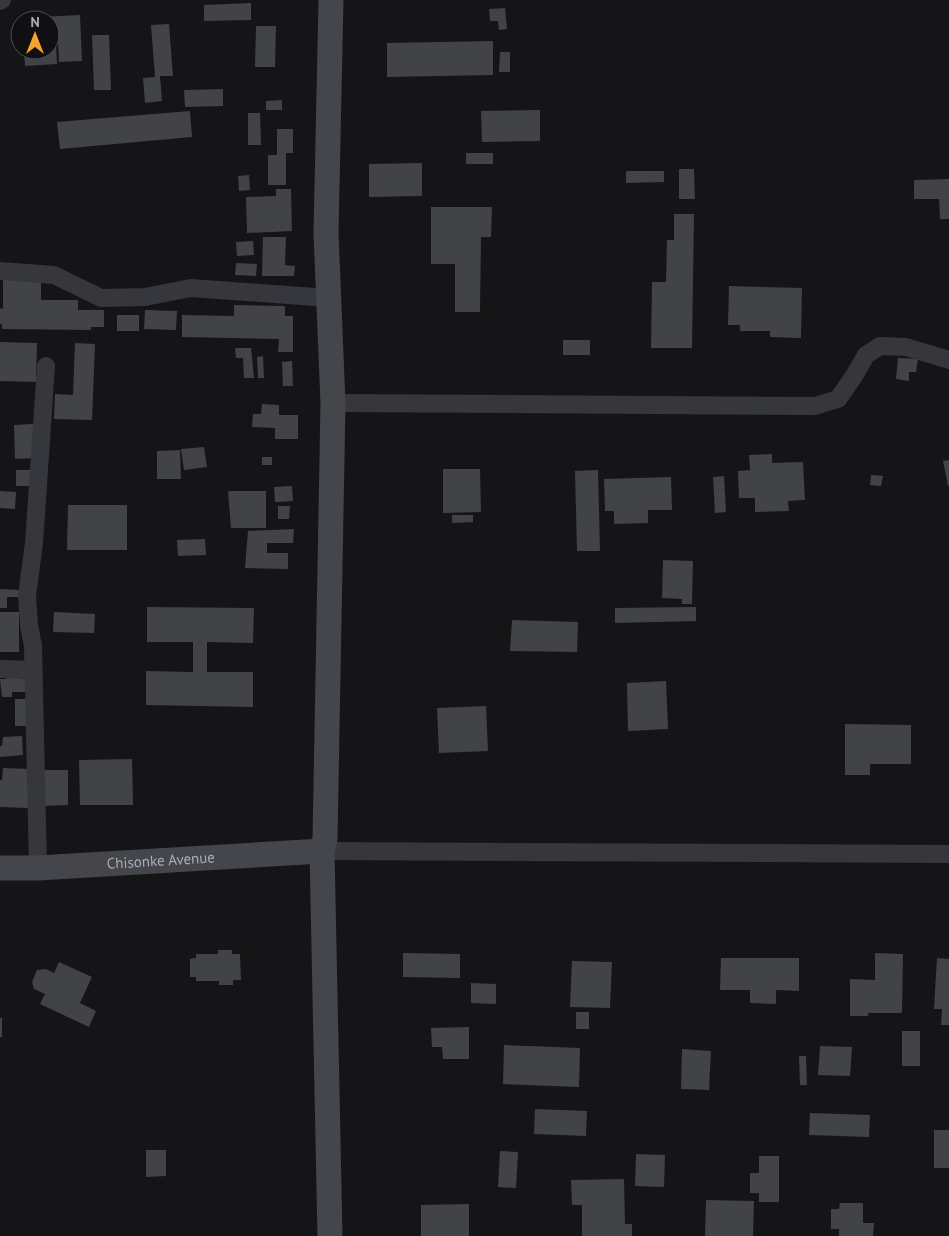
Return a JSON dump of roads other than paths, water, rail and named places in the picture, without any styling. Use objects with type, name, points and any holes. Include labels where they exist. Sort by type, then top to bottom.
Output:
[{"type":"main road","points":[[330,1236],[322,851],[326,839],[333,403],[326,232],[331,0]]},
{"type":"main road","name":"Chisonke Avenue","points":[[0,868],[38,868],[322,851]]},
{"type":"street","points":[[0,271],[54,275],[101,298],[145,297],[191,288],[329,298]]},
{"type":"street","points":[[333,403],[815,406],[838,399],[866,355],[880,346],[906,347],[949,360]]},
{"type":"street","points":[[38,868],[33,646],[26,596],[34,543],[46,366]]},
{"type":"street","points":[[0,669],[33,670]]},
{"type":"street","points":[[322,851],[949,854]]}]
